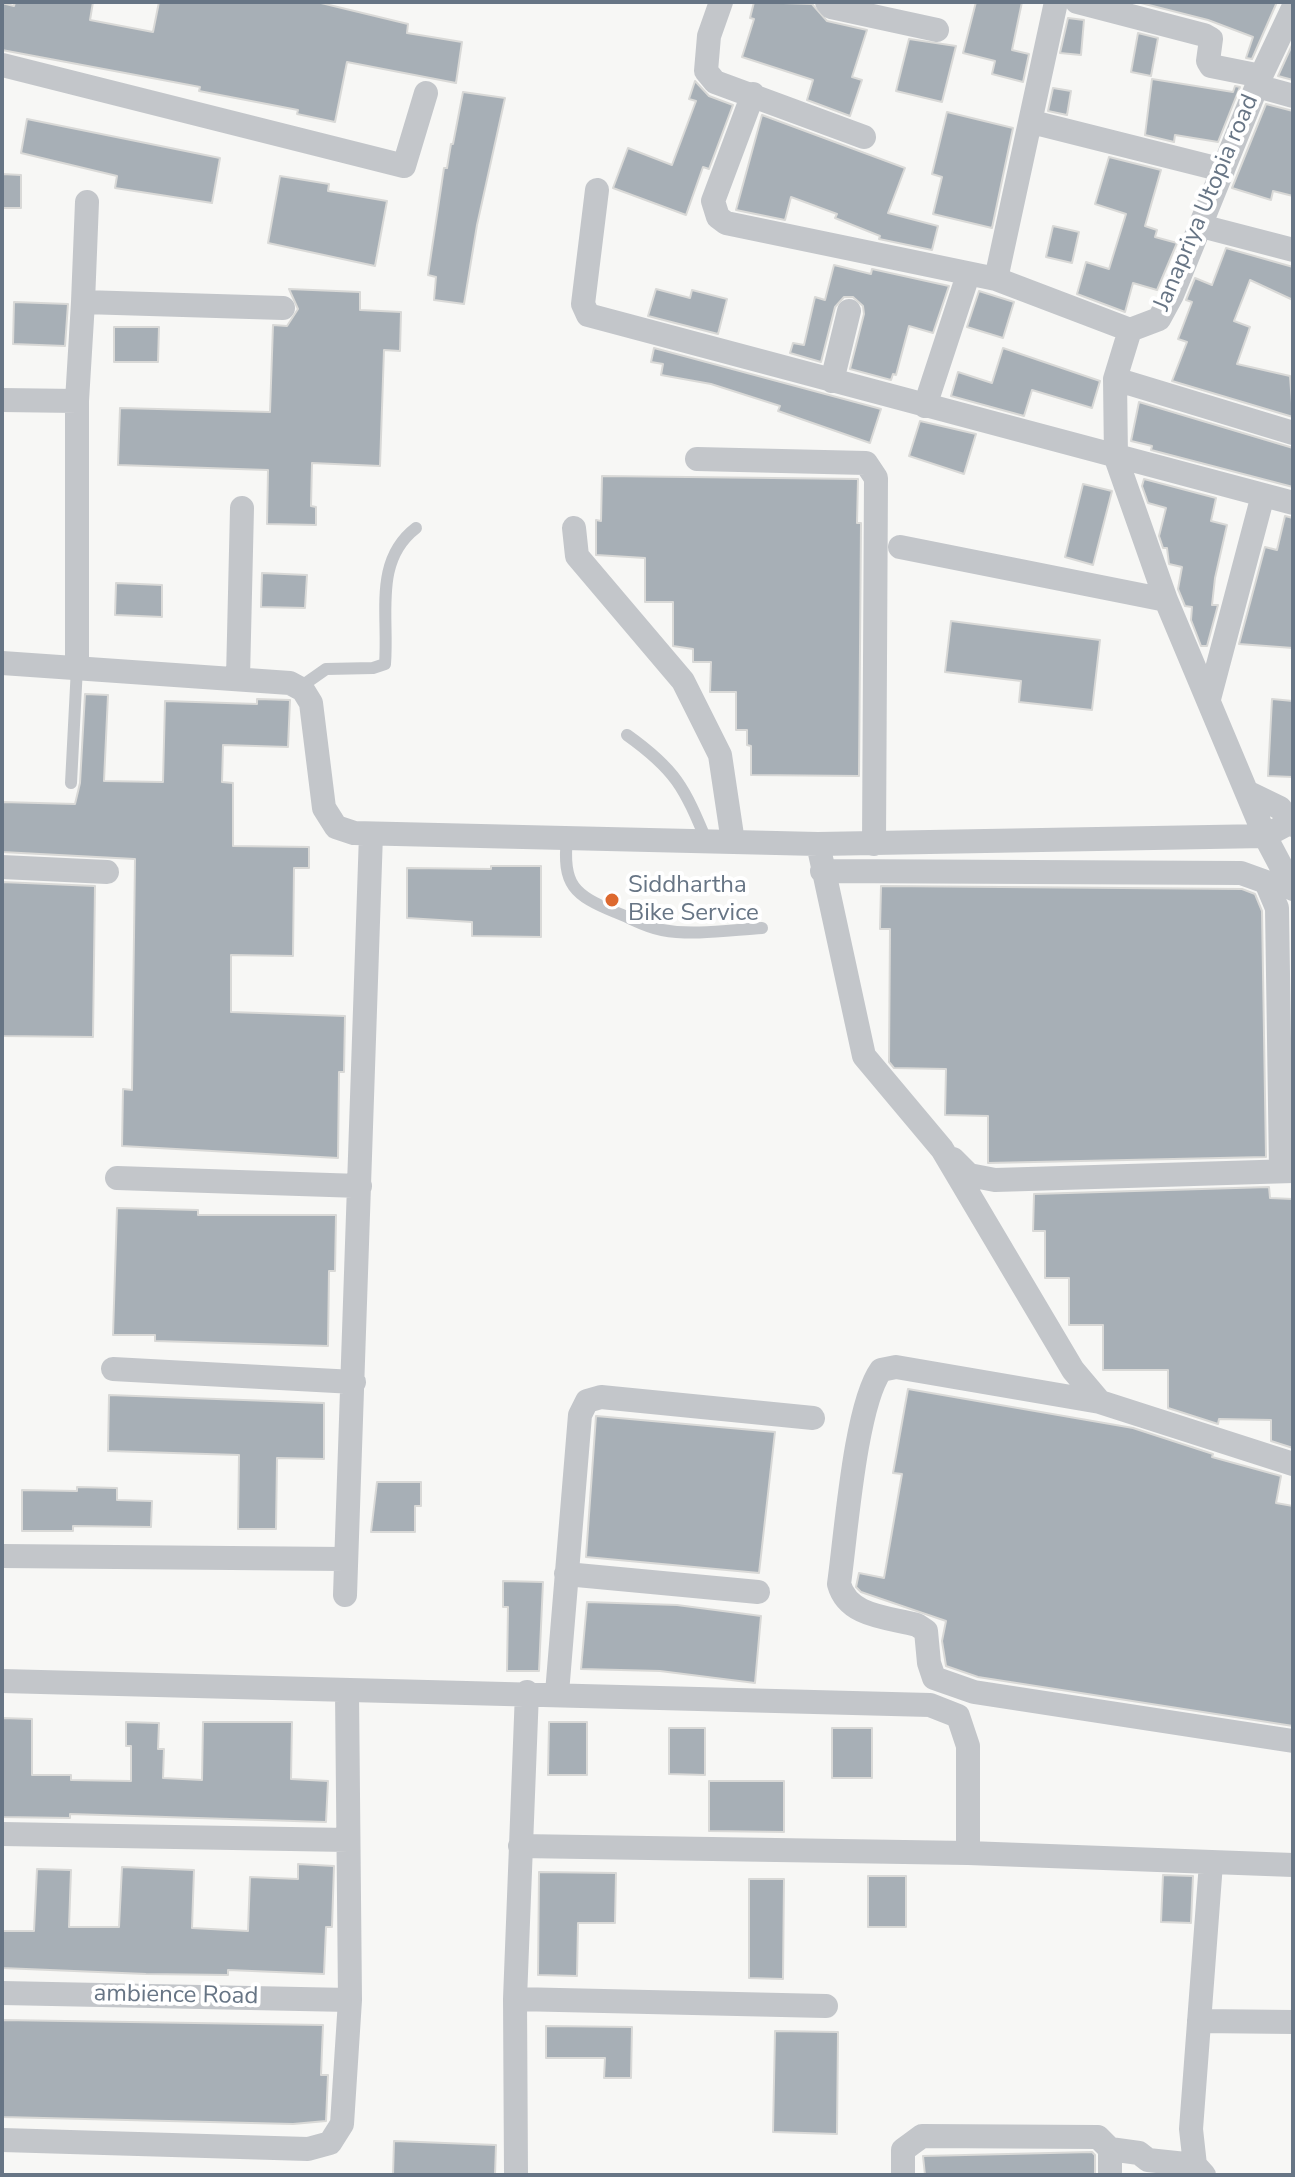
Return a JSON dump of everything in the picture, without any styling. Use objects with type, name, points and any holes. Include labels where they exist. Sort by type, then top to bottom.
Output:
[{"type":"street","points":[[721,2],[709,36],[706,71],[715,82],[864,137]]},
{"type":"street","points":[[827,2],[831,7],[937,30]]},
{"type":"street","points":[[996,279],[1056,2]]},
{"type":"street","points":[[1077,2],[1204,35],[1211,39],[1211,66],[1259,81],[1293,96]]},
{"type":"street","name":"Janapriya Utopia road","points":[[1293,8],[1159,319],[1130,330],[1115,379],[1116,458],[1166,600],[1265,836],[1293,889]]},
{"type":"street","points":[[2,65],[404,166],[426,93]]},
{"type":"street","points":[[753,94],[713,201],[718,217],[726,223],[996,279],[1130,330]]},
{"type":"street","points":[[1032,122],[1223,170]]},
{"type":"street","points":[[597,190],[583,304],[588,315],[1293,503]]},
{"type":"street","points":[[77,667],[77,401],[87,202]]},
{"type":"street","points":[[1201,226],[1293,250]]},
{"type":"street","points":[[925,406],[968,275]]},
{"type":"street","points":[[83,302],[283,308]]},
{"type":"street","points":[[832,381],[849,311]]},
{"type":"street","points":[[1115,379],[1293,433]]},
{"type":"street","points":[[2,400],[77,401]]},
{"type":"street","points":[[697,459],[866,463],[876,478],[874,844]]},
{"type":"street","points":[[1209,699],[1263,495]]},
{"type":"street","points":[[238,678],[242,508]]},
{"type":"street","points":[[574,528],[577,556],[683,681],[720,755],[733,842]]},
{"type":"street","points":[[900,547],[1166,600]]},
{"type":"street","points":[[2,663],[290,683],[299,688],[311,703],[324,808],[336,827],[354,833],[874,844],[1265,836],[1292,824],[1280,808],[1247,792]]},
{"type":"street","points":[[345,1595],[371,834]]},
{"type":"street","points":[[818,844],[822,871],[864,1056],[942,1149],[969,1175],[995,1180],[1287,1171],[1277,908],[1266,882],[1241,873],[822,871]]},
{"type":"street","points":[[2,867],[107,872]]},
{"type":"street","points":[[942,1149],[1049,1335],[1100,1402]]},
{"type":"street","points":[[117,1178],[360,1186]]},
{"type":"street","points":[[1293,1464],[1100,1402],[896,1367],[881,1370],[870,1385],[839,1584],[843,1599],[855,1609],[917,1625],[926,1631],[929,1663],[934,1678],[947,1685],[974,1692],[1293,1741]]},
{"type":"street","points":[[113,1369],[354,1382]]},
{"type":"street","points":[[557,1693],[580,1415],[587,1401],[601,1397],[813,1418]]},
{"type":"street","points":[[2,1556],[345,1559]]},
{"type":"street","points":[[566,1574],[758,1592]]},
{"type":"street","points":[[2,1681],[347,1692],[527,1692],[930,1705],[958,1716],[968,1746],[968,1853]]},
{"type":"street","points":[[2,2140],[308,2149],[330,2143],[342,2124],[350,2000],[347,1692]]},
{"type":"street","points":[[516,2175],[515,1999],[527,1692]]},
{"type":"street","points":[[2,1834],[348,1840]]},
{"type":"street","points":[[520,1846],[968,1853],[1293,1865]]},
{"type":"street","points":[[903,2175],[903,2150],[922,2136],[1098,2137],[1110,2164],[1135,2170],[1148,2160],[1200,2170],[1191,2129],[1211,1863]]},
{"type":"street","name":"ambience Road","points":[[2,1993],[350,2000]]},
{"type":"street","points":[[515,1999],[826,2006]]},
{"type":"street","points":[[1199,2021],[1293,2022]]},
{"type":"lane","points":[[299,688],[326,669],[385,664],[386,581],[390,558],[400,540],[416,528]]},
{"type":"lane","points":[[71,783],[77,667]]},
{"type":"lane","points":[[627,735],[663,761],[685,790],[707,842]]},
{"type":"lane","points":[[567,838],[567,876],[576,891],[592,903],[646,926],[675,932],[762,928]]},
{"type":"building","points":[[15,2],[93,2],[90,20],[153,32],[159,2],[317,2],[408,24],[407,33],[462,42],[456,83],[347,62],[335,122],[297,114],[298,110],[199,91],[200,87],[2,50],[2,3],[14,6]]},
{"type":"building","points":[[754,2],[812,4],[827,21],[867,30],[852,77],[862,80],[850,116],[807,100],[813,80],[742,57],[754,19],[750,18]]},
{"type":"building","points":[[976,2],[1022,2],[1012,50],[1029,54],[1023,82],[992,74],[995,61],[963,53]]},
{"type":"building","points":[[1137,2],[1277,2],[1252,59],[1246,58],[1253,37],[1208,20]]},
{"type":"building","points":[[1068,18],[1084,20],[1081,55],[1060,53]]},
{"type":"building","points":[[1138,33],[1158,38],[1151,76],[1131,72]]},
{"type":"building","points":[[909,39],[956,46],[942,102],[896,91]]},
{"type":"building","points":[[1293,43],[1293,80],[1278,76]]},
{"type":"building","points":[[1152,79],[1233,92],[1235,86],[1240,87],[1218,142],[1175,135],[1174,142],[1145,135]]},
{"type":"building","points":[[695,81],[709,96],[733,105],[709,169],[703,167],[686,215],[613,188],[628,148],[672,165],[696,101],[689,99]]},
{"type":"building","points":[[1053,88],[1071,91],[1067,115],[1048,111]]},
{"type":"building","points":[[463,92],[505,98],[477,225],[464,304],[434,300],[436,277],[428,275],[444,168],[447,168],[453,144]]},
{"type":"building","points":[[1266,104],[1293,111],[1293,196],[1273,191],[1271,200],[1232,188]]},
{"type":"building","points":[[947,112],[1013,128],[992,228],[933,214],[942,177],[932,174]]},
{"type":"building","points":[[762,115],[905,168],[888,213],[938,226],[932,250],[879,239],[880,236],[835,218],[837,214],[791,197],[785,220],[736,210]]},
{"type":"building","points":[[27,119],[220,158],[212,203],[115,188],[117,176],[21,153]]},
{"type":"building","points":[[1109,157],[1161,170],[1145,226],[1157,230],[1155,237],[1177,243],[1157,290],[1133,283],[1125,312],[1077,294],[1086,262],[1109,269],[1126,214],[1095,204]]},
{"type":"building","points":[[2,174],[21,175],[21,208],[2,208]]},
{"type":"building","points":[[280,176],[329,184],[328,191],[387,201],[375,266],[268,243]]},
{"type":"building","points":[[1053,226],[1079,232],[1072,263],[1046,257]]},
{"type":"building","points":[[1226,248],[1293,267],[1293,300],[1250,280],[1234,321],[1250,327],[1237,364],[1290,376],[1293,417],[1172,381],[1187,342],[1178,339],[1192,302],[1186,300],[1195,278],[1212,285]]},
{"type":"building","points":[[834,265],[871,274],[872,269],[949,286],[933,333],[909,326],[896,375],[893,374],[891,380],[850,369],[864,314],[863,306],[853,297],[844,297],[835,307],[821,362],[790,353],[793,343],[804,345],[815,297],[825,300]]},
{"type":"building","points":[[289,289],[360,292],[360,310],[401,312],[400,351],[384,350],[380,466],[312,463],[311,506],[316,507],[316,525],[267,524],[268,470],[118,465],[120,408],[270,412],[273,325],[287,326],[298,309]]},
{"type":"building","points":[[656,289],[690,298],[692,290],[727,299],[718,334],[648,316]]},
{"type":"building","points":[[979,291],[1014,302],[1003,338],[967,327]]},
{"type":"building","points":[[14,302],[68,304],[65,346],[13,344]]},
{"type":"building","points":[[114,327],[159,327],[158,362],[114,362]]},
{"type":"building","points":[[654,348],[881,409],[870,443],[778,411],[780,406],[711,384],[661,375],[663,364],[651,362]]},
{"type":"building","points":[[1003,348],[1100,381],[1092,408],[1032,390],[1024,416],[951,396],[958,372],[992,383]]},
{"type":"building","points":[[1139,402],[1293,448],[1293,487],[1151,450],[1152,446],[1131,441]]},
{"type":"building","points":[[920,421],[976,434],[964,474],[909,456]]},
{"type":"building","points":[[602,476],[858,479],[857,523],[861,523],[859,776],[751,775],[751,746],[747,745],[747,730],[736,730],[736,692],[710,692],[711,662],[693,662],[693,649],[673,646],[673,602],[645,602],[645,558],[596,555],[596,520],[601,521]]},
{"type":"building","points":[[1144,479],[1216,498],[1211,521],[1227,525],[1212,605],[1218,605],[1207,646],[1201,646],[1191,620],[1192,607],[1185,606],[1178,589],[1182,567],[1169,564],[1167,548],[1163,548],[1159,536],[1166,508],[1148,503],[1142,486]]},
{"type":"building","points":[[1083,484],[1112,491],[1093,565],[1065,557]]},
{"type":"building","points":[[1285,516],[1293,518],[1293,648],[1239,644],[1265,547],[1277,550]]},
{"type":"building","points":[[262,573],[307,575],[305,608],[261,607]]},
{"type":"building","points":[[116,583],[162,585],[162,617],[115,615]]},
{"type":"building","points":[[951,621],[1100,640],[1092,710],[1019,702],[1021,681],[945,672]]},
{"type":"building","points":[[85,694],[108,695],[104,781],[163,782],[165,701],[257,704],[257,699],[290,700],[288,747],[223,745],[222,782],[233,783],[233,846],[309,847],[309,868],[294,868],[293,956],[231,955],[231,1012],[345,1016],[344,1072],[339,1072],[338,1158],[122,1146],[123,1089],[132,1090],[135,859],[2,852],[2,802],[75,804],[80,783]]},
{"type":"building","points":[[1272,699],[1293,701],[1293,777],[1268,776]]},
{"type":"building","points":[[491,866],[541,866],[541,937],[472,936],[472,922],[407,918],[407,868],[491,869]]},
{"type":"building","points":[[2,882],[95,886],[93,1037],[2,1036]]},
{"type":"building","points":[[881,886],[1242,889],[1255,894],[1262,911],[1266,1157],[988,1163],[988,1116],[945,1115],[946,1069],[894,1068],[889,1062],[890,929],[880,929]]},
{"type":"building","points":[[1269,1187],[1270,1198],[1293,1199],[1293,1448],[1271,1441],[1271,1420],[1219,1419],[1218,1424],[1168,1408],[1168,1370],[1103,1370],[1103,1325],[1069,1325],[1069,1278],[1045,1278],[1045,1231],[1033,1231],[1034,1194]]},
{"type":"building","points":[[117,1208],[198,1210],[198,1215],[336,1215],[335,1271],[329,1271],[328,1346],[155,1341],[155,1335],[113,1335]]},
{"type":"building","points":[[908,1389],[1133,1428],[1213,1454],[1212,1457],[1281,1476],[1276,1503],[1293,1506],[1293,1726],[978,1677],[946,1666],[942,1641],[946,1621],[861,1592],[856,1587],[859,1573],[884,1578],[902,1474],[893,1473]]},
{"type":"building","points":[[109,1395],[324,1403],[324,1459],[277,1458],[276,1529],[238,1529],[239,1455],[108,1451]]},
{"type":"building","points":[[596,1416],[775,1432],[759,1573],[586,1557]]},
{"type":"building","points":[[377,1482],[421,1482],[421,1506],[415,1506],[415,1532],[371,1532]]},
{"type":"building","points":[[77,1487],[117,1488],[117,1500],[152,1501],[151,1527],[73,1526],[73,1531],[22,1531],[22,1490],[77,1491]]},
{"type":"building","points":[[503,1581],[543,1582],[539,1671],[507,1671],[508,1607],[503,1607]]},
{"type":"building","points":[[587,1602],[677,1605],[761,1616],[755,1683],[660,1671],[581,1669]]},
{"type":"building","points":[[2,1718],[32,1719],[32,1775],[71,1775],[71,1780],[131,1781],[131,1746],[126,1746],[126,1722],[159,1723],[158,1749],[164,1749],[163,1778],[202,1780],[203,1722],[292,1722],[291,1779],[328,1781],[326,1822],[70,1814],[70,1818],[2,1817]]},
{"type":"building","points":[[549,1722],[587,1722],[587,1775],[548,1775]]},
{"type":"building","points":[[669,1728],[705,1728],[705,1775],[669,1774]]},
{"type":"building","points":[[832,1728],[872,1728],[872,1778],[832,1778]]},
{"type":"building","points":[[709,1781],[784,1781],[784,1832],[709,1831]]},
{"type":"building","points":[[298,1864],[334,1866],[332,1927],[326,1927],[324,1974],[228,1970],[228,1975],[146,1974],[2,1968],[2,1931],[34,1931],[37,1869],[71,1870],[69,1927],[119,1927],[122,1867],[194,1870],[192,1928],[248,1931],[250,1877],[298,1879]]},
{"type":"building","points":[[539,1872],[616,1873],[615,1923],[578,1923],[577,1976],[538,1975]]},
{"type":"building","points":[[1163,1875],[1193,1876],[1191,1923],[1161,1922]]},
{"type":"building","points":[[868,1876],[906,1876],[906,1927],[868,1927]]},
{"type":"building","points":[[749,1879],[784,1879],[783,1979],[749,1978]]},
{"type":"building","points":[[2,2020],[323,2025],[321,2075],[328,2075],[326,2121],[293,2124],[2,2117]]},
{"type":"building","points":[[546,2026],[632,2027],[631,2078],[604,2078],[605,2058],[546,2058]]},
{"type":"building","points":[[775,2031],[838,2032],[837,2134],[773,2132]]},
{"type":"building","points":[[394,2141],[496,2145],[495,2175],[393,2175]]},
{"type":"building","points":[[1092,2152],[1095,2155],[1095,2175],[925,2175],[923,2156]]},
{"type":"place","name":"Siddhartha Bike Service","points":[[612,900]]}]
